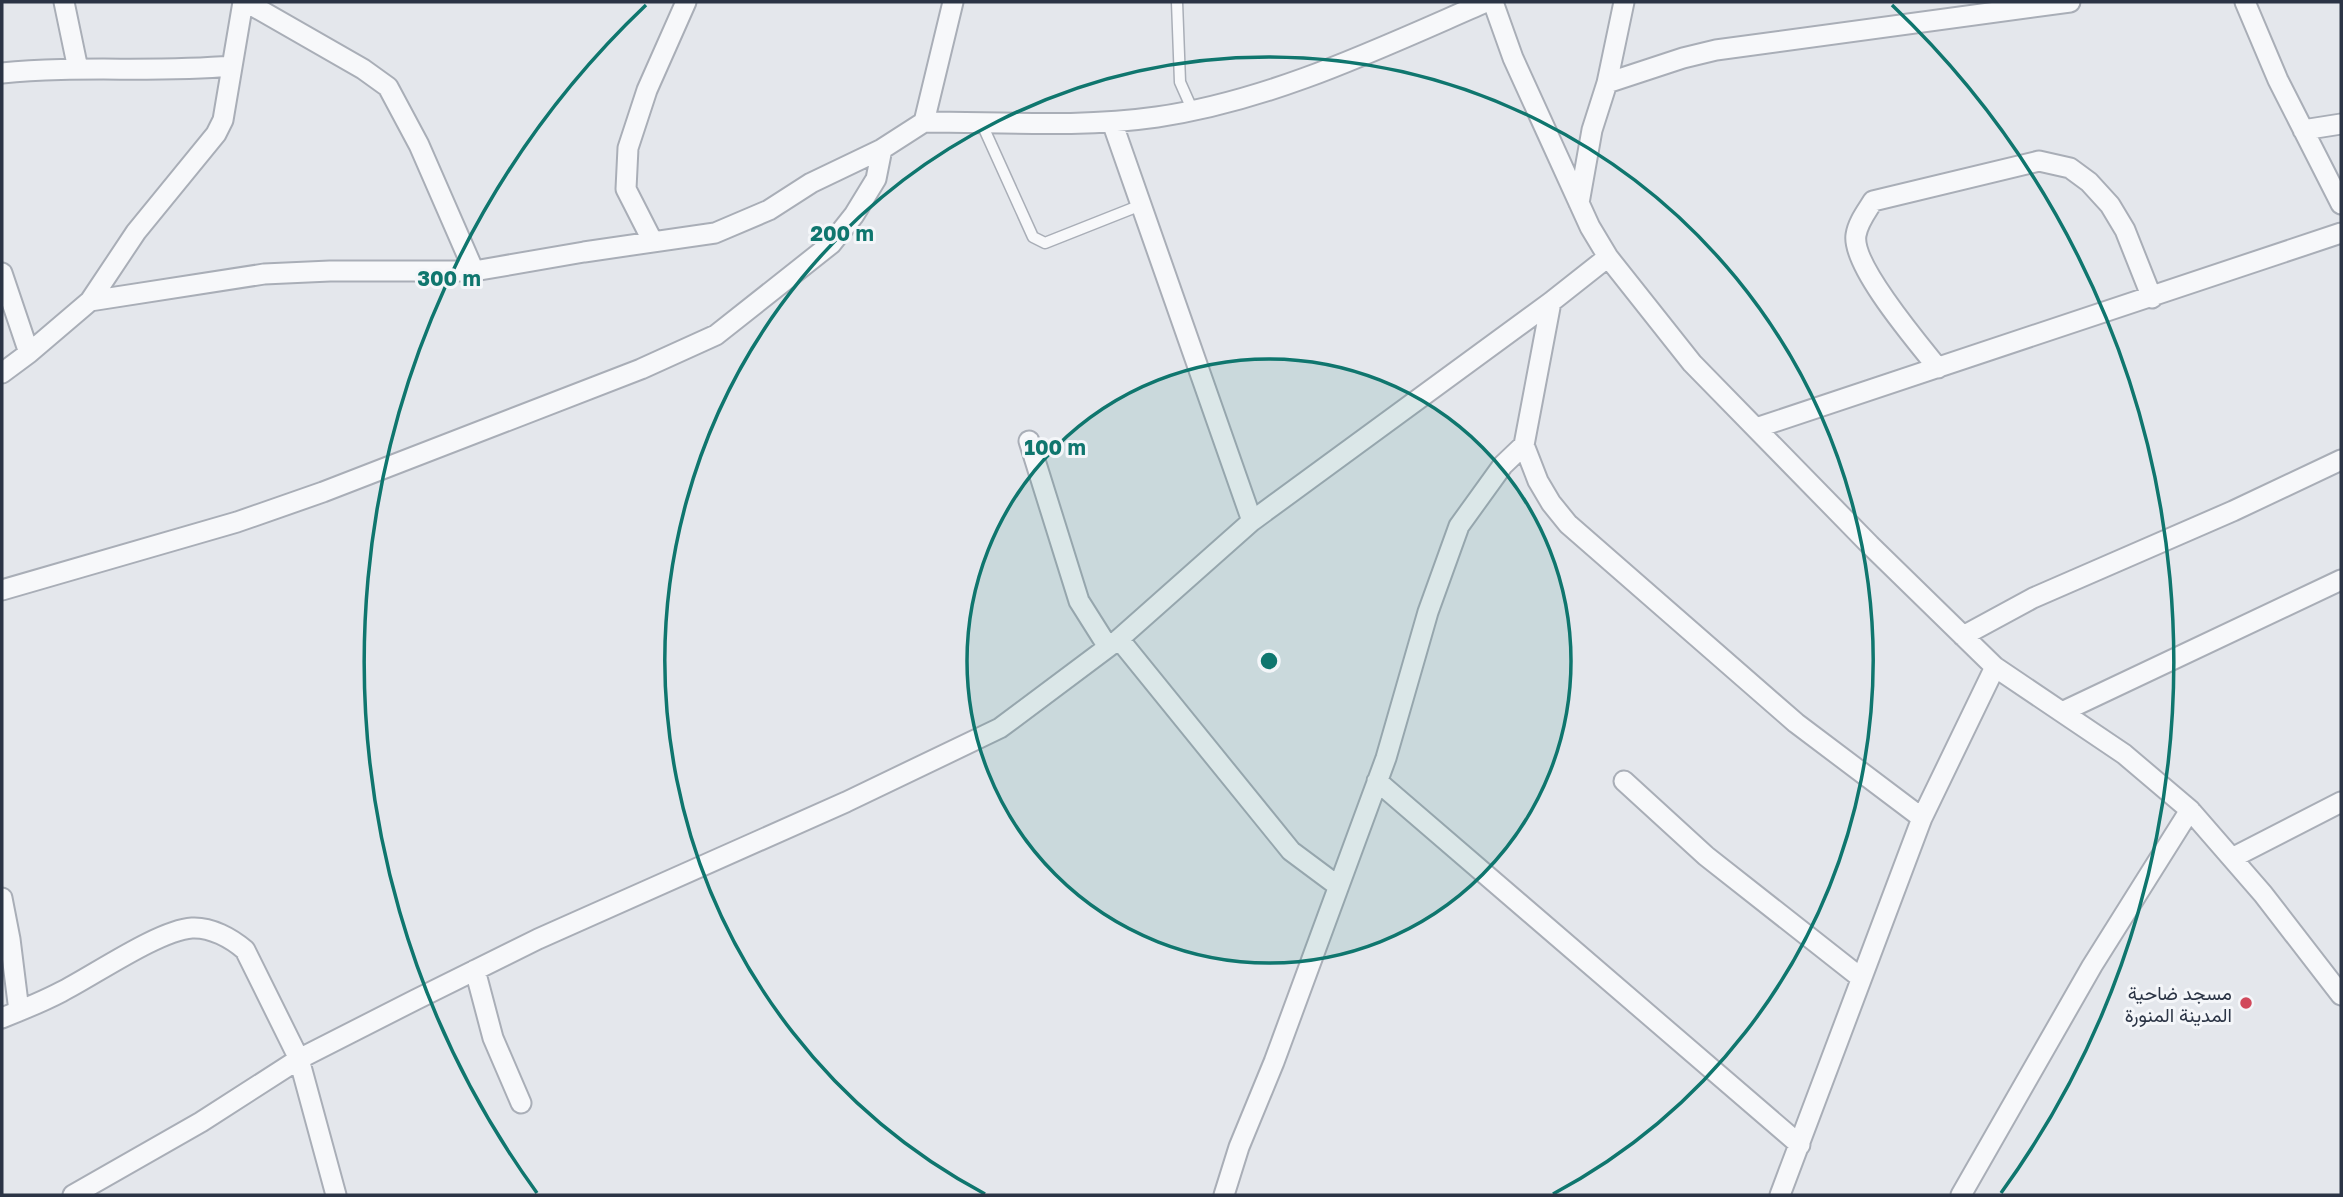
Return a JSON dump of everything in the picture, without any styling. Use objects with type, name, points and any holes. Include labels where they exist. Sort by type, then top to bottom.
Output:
[{"type":"street","points":[[65,2],[78,69]]},
{"type":"street","points":[[2,373],[90,301],[136,233],[216,134],[226,108],[231,66],[245,2],[363,69],[388,87],[419,145],[474,271]]},
{"type":"street","points":[[653,242],[626,189],[628,148],[647,90],[686,2]]},
{"type":"street","points":[[924,122],[953,2]]},
{"type":"street","points":[[90,301],[264,274],[474,271],[715,233],[769,209],[811,183],[882,149],[924,122],[1112,122],[1159,117],[1242,98],[1335,68],[1486,2]]},
{"type":"street","points":[[1493,2],[1513,58],[1579,202],[1608,257],[1692,363],[1995,667],[2149,773],[2190,810],[2232,858],[2341,995]]},
{"type":"street","points":[[1579,202],[1592,130],[1607,83],[1624,2]]},
{"type":"street","points":[[1607,83],[1716,50],[2070,2]]},
{"type":"street","points":[[2245,2],[2278,80],[2341,204]]},
{"type":"street","points":[[2,73],[231,66]]},
{"type":"street","points":[[1112,122],[1252,521]]},
{"type":"street","points":[[2303,130],[2341,124]]},
{"type":"street","points":[[2,590],[237,522],[311,496],[641,369],[716,335],[831,244],[854,215],[876,179],[882,149]]},
{"type":"street","points":[[1938,368],[1885,298],[1857,255],[1856,235],[1873,201],[2039,161],[2070,168],[2089,182],[2110,205],[2125,230],[2152,298]]},
{"type":"street","points":[[1756,429],[2341,233]]},
{"type":"street","points":[[73,1195],[201,1122],[299,1059],[475,970],[538,939],[846,802],[1000,728],[1113,643],[1252,521],[1551,302],[1608,257]]},
{"type":"street","points":[[2,273],[29,353]]},
{"type":"street","points":[[1551,302],[1524,444],[1538,481],[1551,503],[1568,524],[1796,723],[1922,818]]},
{"type":"street","points":[[1029,441],[1079,601],[1291,851],[1338,886]]},
{"type":"street","points":[[1224,1195],[1239,1147],[1377,781],[1428,612],[1459,526],[1503,465],[1524,444]]},
{"type":"street","points":[[1963,636],[2033,598],[2233,511],[2341,460]]},
{"type":"street","points":[[2064,712],[2341,580]]},
{"type":"street","points":[[1780,1195],[1922,818],[1995,667]]},
{"type":"street","points":[[1624,780],[1706,856],[1861,978]]},
{"type":"street","points":[[1377,781],[1800,1145]]},
{"type":"street","points":[[2232,858],[2341,802]]},
{"type":"street","points":[[1961,1195],[2092,966],[2190,810]]},
{"type":"street","points":[[2,898],[10,939],[10,1015],[58,994],[149,943],[177,931],[193,928],[232,939],[245,950],[299,1059],[336,1195]]},
{"type":"street","points":[[475,970],[493,1038],[522,1103]]},
{"type":"lane","points":[[1177,2],[1181,82],[1192,109]]},
{"type":"lane","points":[[980,122],[1033,237],[1045,243],[1141,205]]},
{"type":"place","name":"مسجد ضاحية المدينة المنورة","points":[[2246,1003]]}]
